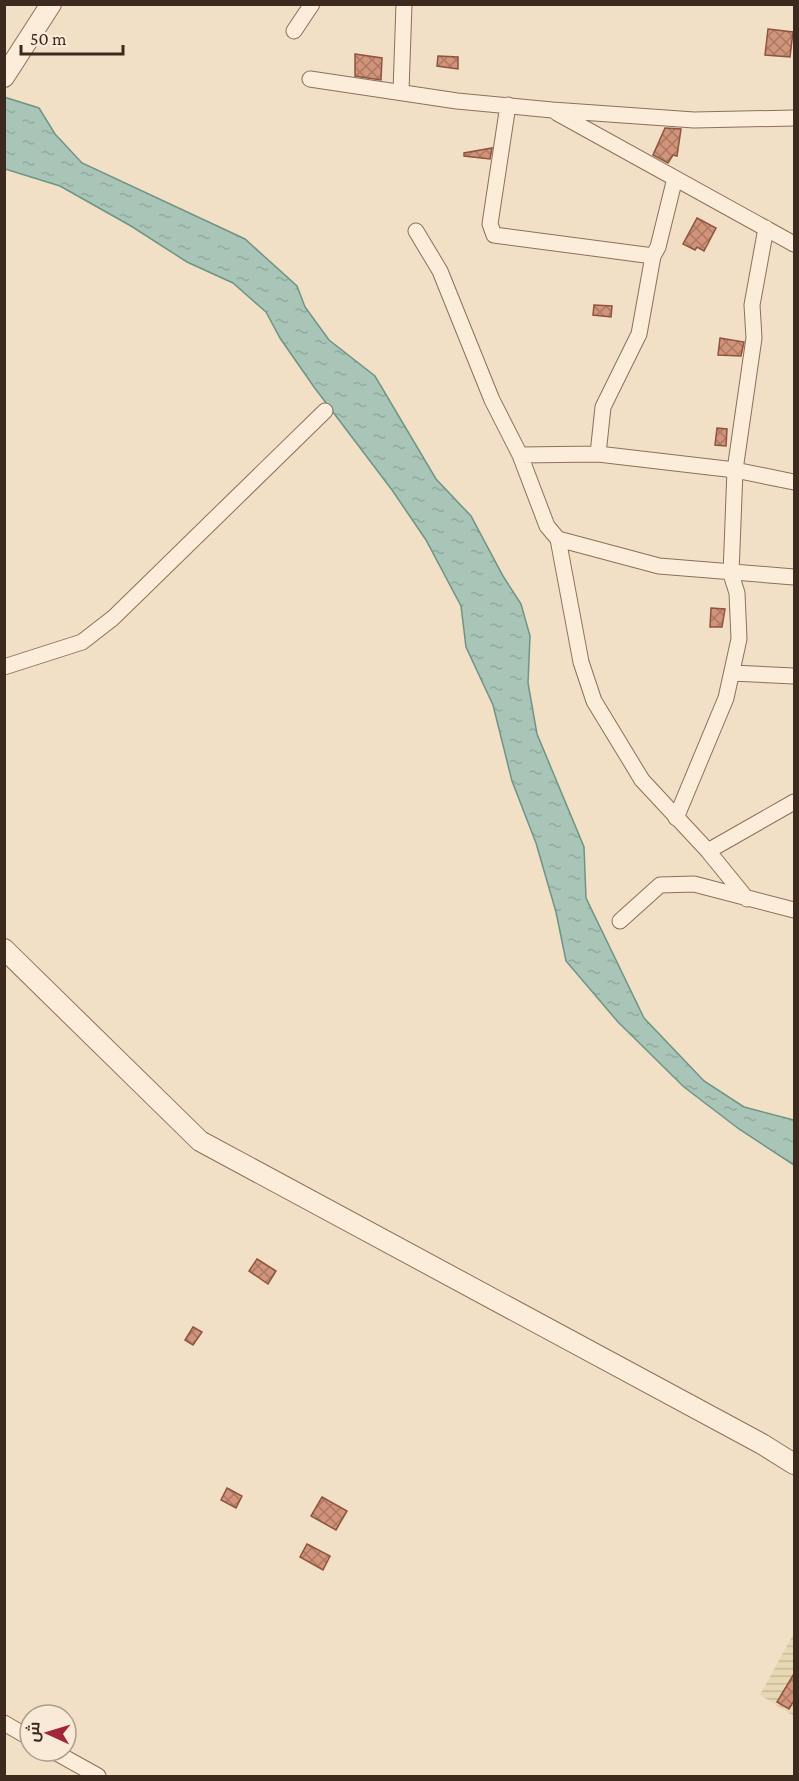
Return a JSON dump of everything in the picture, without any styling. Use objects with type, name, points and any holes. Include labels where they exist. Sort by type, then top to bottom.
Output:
[{"type":"street","points":[[4,76],[51,4]]},
{"type":"street","points":[[294,32],[312,4]]},
{"type":"street","points":[[401,91],[404,4]]},
{"type":"street","points":[[310,79],[552,110],[694,120],[795,118]]},
{"type":"street","points":[[508,105],[490,224],[494,235],[652,256]]},
{"type":"street","points":[[552,110],[795,244]]},
{"type":"street","points":[[598,454],[603,406],[639,334],[652,256],[658,247],[675,178]]},
{"type":"street","points":[[676,819],[726,698],[739,639],[740,616],[737,593],[730,574],[735,470],[754,338],[752,305],[766,228]]},
{"type":"street","points":[[416,231],[440,271],[492,400],[520,454],[547,526],[558,539],[580,662],[594,701],[642,780],[676,819],[708,850],[747,898]]},
{"type":"street","points":[[4,667],[82,642],[113,618],[325,411]]},
{"type":"street","points":[[520,454],[598,454],[735,470],[795,483]]},
{"type":"street","points":[[558,539],[659,566],[730,574],[795,577]]},
{"type":"street","points":[[732,673],[795,676]]},
{"type":"street","points":[[708,850],[795,802]]},
{"type":"street","points":[[620,921],[660,885],[694,884],[795,910]]},
{"type":"street","points":[[4,949],[200,1141],[762,1444],[795,1464]]},
{"type":"street","points":[[4,1723],[18,1731]]},
{"type":"street","points":[[75,1763],[98,1776]]},
{"type":"shaded area","points":[[794,1633],[794,1716],[760,1695]]},
{"type":"water","points":[[4,97],[39,108],[55,134],[82,163],[245,239],[297,286],[305,307],[329,340],[375,376],[436,479],[471,516],[503,576],[521,604],[530,636],[528,683],[537,734],[584,847],[586,898],[644,1018],[704,1081],[744,1107],[794,1120],[794,1165],[739,1129],[684,1087],[618,1022],[566,961],[556,912],[536,843],[512,781],[493,705],[466,647],[461,606],[426,540],[392,490],[314,387],[280,338],[266,312],[233,283],[187,262],[131,226],[60,186],[5,169]]},
{"type":"building","points":[[768,29],[793,32],[790,57],[765,55]]},
{"type":"building","points":[[355,54],[382,58],[381,80],[355,76]]},
{"type":"building","points":[[438,56],[458,57],[458,69],[437,66]]},
{"type":"building","points":[[665,128],[681,129],[677,156],[673,155],[668,163],[653,155]]},
{"type":"building","points":[[492,148],[490,159],[464,156],[464,153]]},
{"type":"building","points":[[697,218],[716,228],[704,251],[697,247],[695,250],[683,244]]},
{"type":"building","points":[[594,305],[612,306],[611,317],[593,315]]},
{"type":"building","points":[[720,338],[744,342],[741,356],[718,355]]},
{"type":"building","points":[[717,428],[727,429],[726,446],[715,445]]},
{"type":"building","points":[[711,608],[725,609],[722,627],[710,627]]},
{"type":"building","points":[[257,1259],[276,1271],[268,1284],[249,1271]]},
{"type":"building","points":[[193,1327],[202,1332],[193,1345],[185,1340]]},
{"type":"building","points":[[227,1488],[242,1496],[236,1508],[221,1500]]},
{"type":"building","points":[[322,1497],[347,1511],[336,1530],[311,1516]]},
{"type":"building","points":[[307,1544],[330,1556],[323,1570],[300,1557]]},
{"type":"building","points":[[795,1672],[795,1699],[789,1709],[777,1702]]}]
